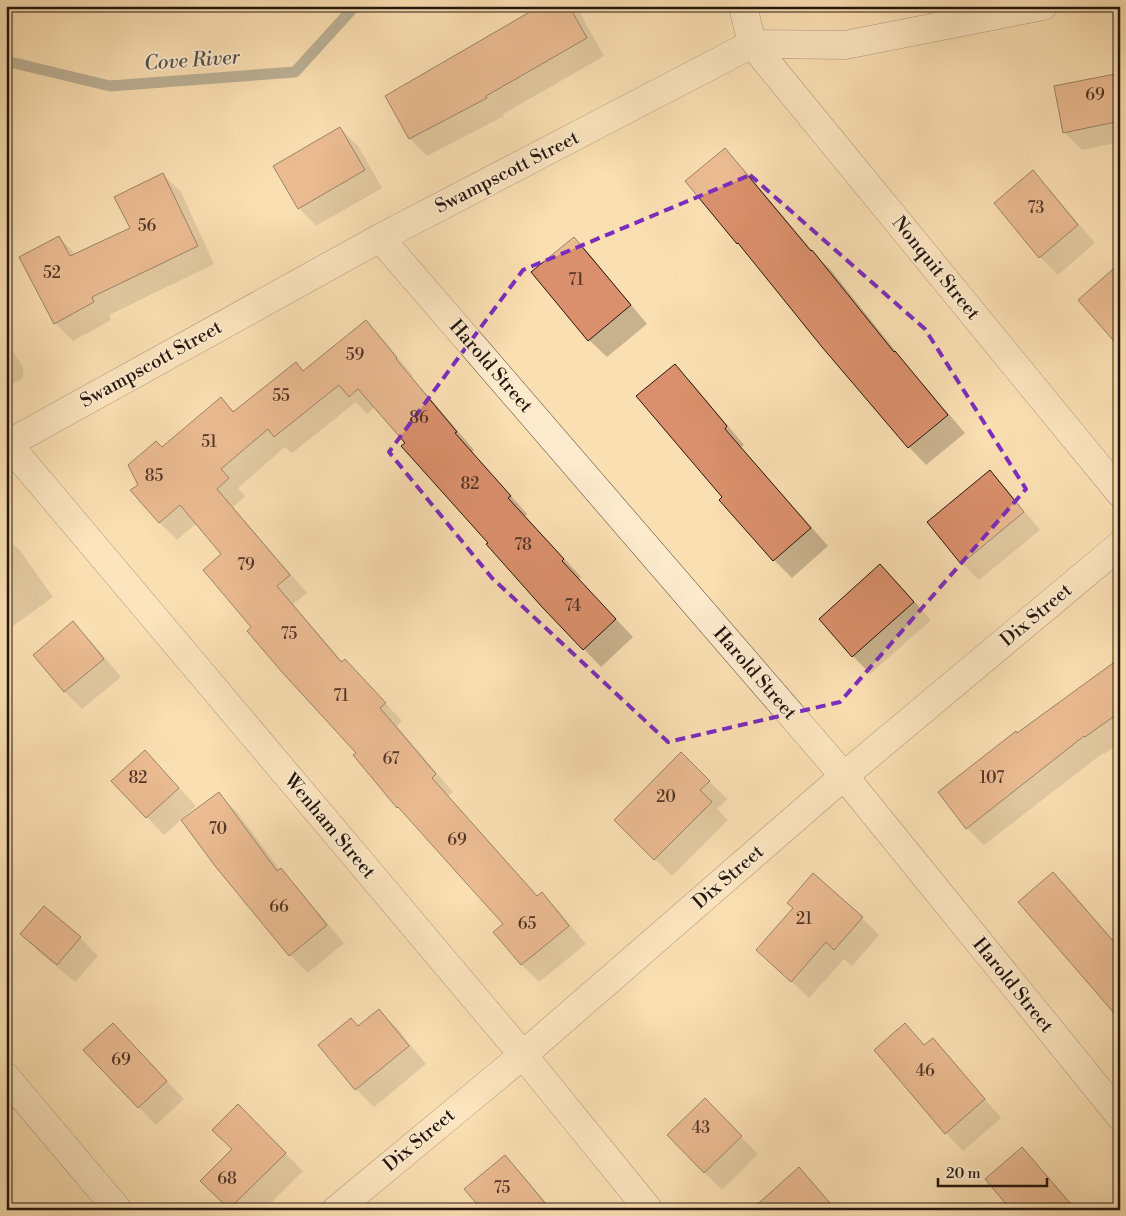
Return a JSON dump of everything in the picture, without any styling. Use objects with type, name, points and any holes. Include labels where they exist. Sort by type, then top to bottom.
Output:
[{"type":"street","points":[[743,6],[752,44]]},
{"type":"street","name":"Swampscott Street","points":[[7,444],[380,238],[752,44],[845,46],[1043,6]]},
{"type":"street","name":"Nonquit Street","points":[[752,44],[1120,493]]},
{"type":"street","name":"Harold Street","points":[[380,238],[844,776],[1120,1116]]},
{"type":"street","name":"Wenham Street","points":[[7,444],[523,1054],[648,1210]]},
{"type":"street","name":"Dix Street","points":[[336,1210],[523,1054],[844,776],[1120,545]]},
{"type":"street","points":[[6,1076],[118,1210]]},
{"type":"highlighted area","points":[[750,175],[925,329],[1026,489],[840,702],[668,742],[492,578],[389,452],[523,270]]},
{"type":"building","points":[[540,6],[569,6],[587,38],[486,96],[487,98],[409,139],[385,96]]},
{"type":"building","points":[[1120,73],[1120,121],[1063,133],[1054,86]]},
{"type":"building","points":[[340,127],[365,170],[298,209],[273,166]]},
{"type":"building","points":[[725,148],[948,415],[908,448],[685,181]]},
{"type":"building","points":[[1033,170],[1078,225],[1039,258],[994,203]]},
{"type":"building","points":[[163,173],[198,246],[92,297],[94,302],[54,324],[19,257],[59,236],[70,256],[130,228],[114,197]]},
{"type":"building","points":[[574,237],[631,305],[588,341],[531,272]]},
{"type":"building","points":[[1120,263],[1120,348],[1078,300]]},
{"type":"building","points":[[366,320],[457,432],[455,433],[511,496],[508,498],[564,559],[562,561],[616,619],[583,650],[542,607],[486,544],[488,543],[401,446],[405,443],[358,389],[349,397],[339,385],[274,437],[268,429],[221,469],[229,478],[217,489],[290,575],[277,586],[341,662],[345,659],[386,703],[380,708],[436,774],[432,778],[537,896],[542,892],[569,926],[521,965],[493,932],[503,924],[397,808],[353,755],[356,753],[247,631],[251,627],[203,570],[221,554],[180,505],[159,523],[130,490],[138,485],[128,465],[156,441],[162,447],[221,397],[233,412],[296,362],[303,371]]},
{"type":"building","points":[[675,364],[727,426],[725,429],[811,528],[773,561],[719,500],[722,497],[636,396]]},
{"type":"building","points":[[990,470],[1024,512],[961,564],[927,522]]},
{"type":"building","points":[[880,564],[914,602],[852,657],[819,619]]},
{"type":"building","points":[[73,621],[104,659],[64,692],[33,655]]},
{"type":"building","points":[[1120,658],[1120,712],[1084,736],[966,829],[938,792],[1016,731],[1017,733]]},
{"type":"building","points":[[145,750],[179,788],[146,818],[111,781]]},
{"type":"building","points":[[681,752],[710,781],[700,790],[712,802],[654,860],[614,820]]},
{"type":"building","points":[[219,792],[277,871],[281,868],[327,925],[289,956],[215,866],[181,820]]},
{"type":"building","points":[[1053,872],[1120,949],[1120,1020],[1018,902]]},
{"type":"building","points":[[813,873],[863,917],[834,950],[826,942],[791,982],[756,950],[793,908],[787,903]]},
{"type":"building","points":[[44,906],[81,937],[57,965],[20,934]]},
{"type":"building","points":[[379,1009],[409,1046],[355,1090],[318,1045],[351,1018],[358,1026]]},
{"type":"building","points":[[113,1023],[167,1081],[138,1108],[83,1050]]},
{"type":"building","points":[[905,1023],[924,1045],[933,1038],[985,1099],[945,1134],[874,1050]]},
{"type":"building","points":[[705,1098],[742,1136],[704,1173],[667,1135]]},
{"type":"building","points":[[238,1104],[286,1153],[229,1209],[200,1181],[232,1149],[212,1130]]},
{"type":"building","points":[[1022,1147],[1076,1210],[1011,1210],[985,1179]]},
{"type":"building","points":[[505,1155],[551,1210],[482,1210],[464,1189]]},
{"type":"building","points":[[799,1167],[836,1210],[751,1210]]},
{"type":"waterway","name":"Cove River","points":[[6,61],[110,86],[295,72],[355,6]]}]
